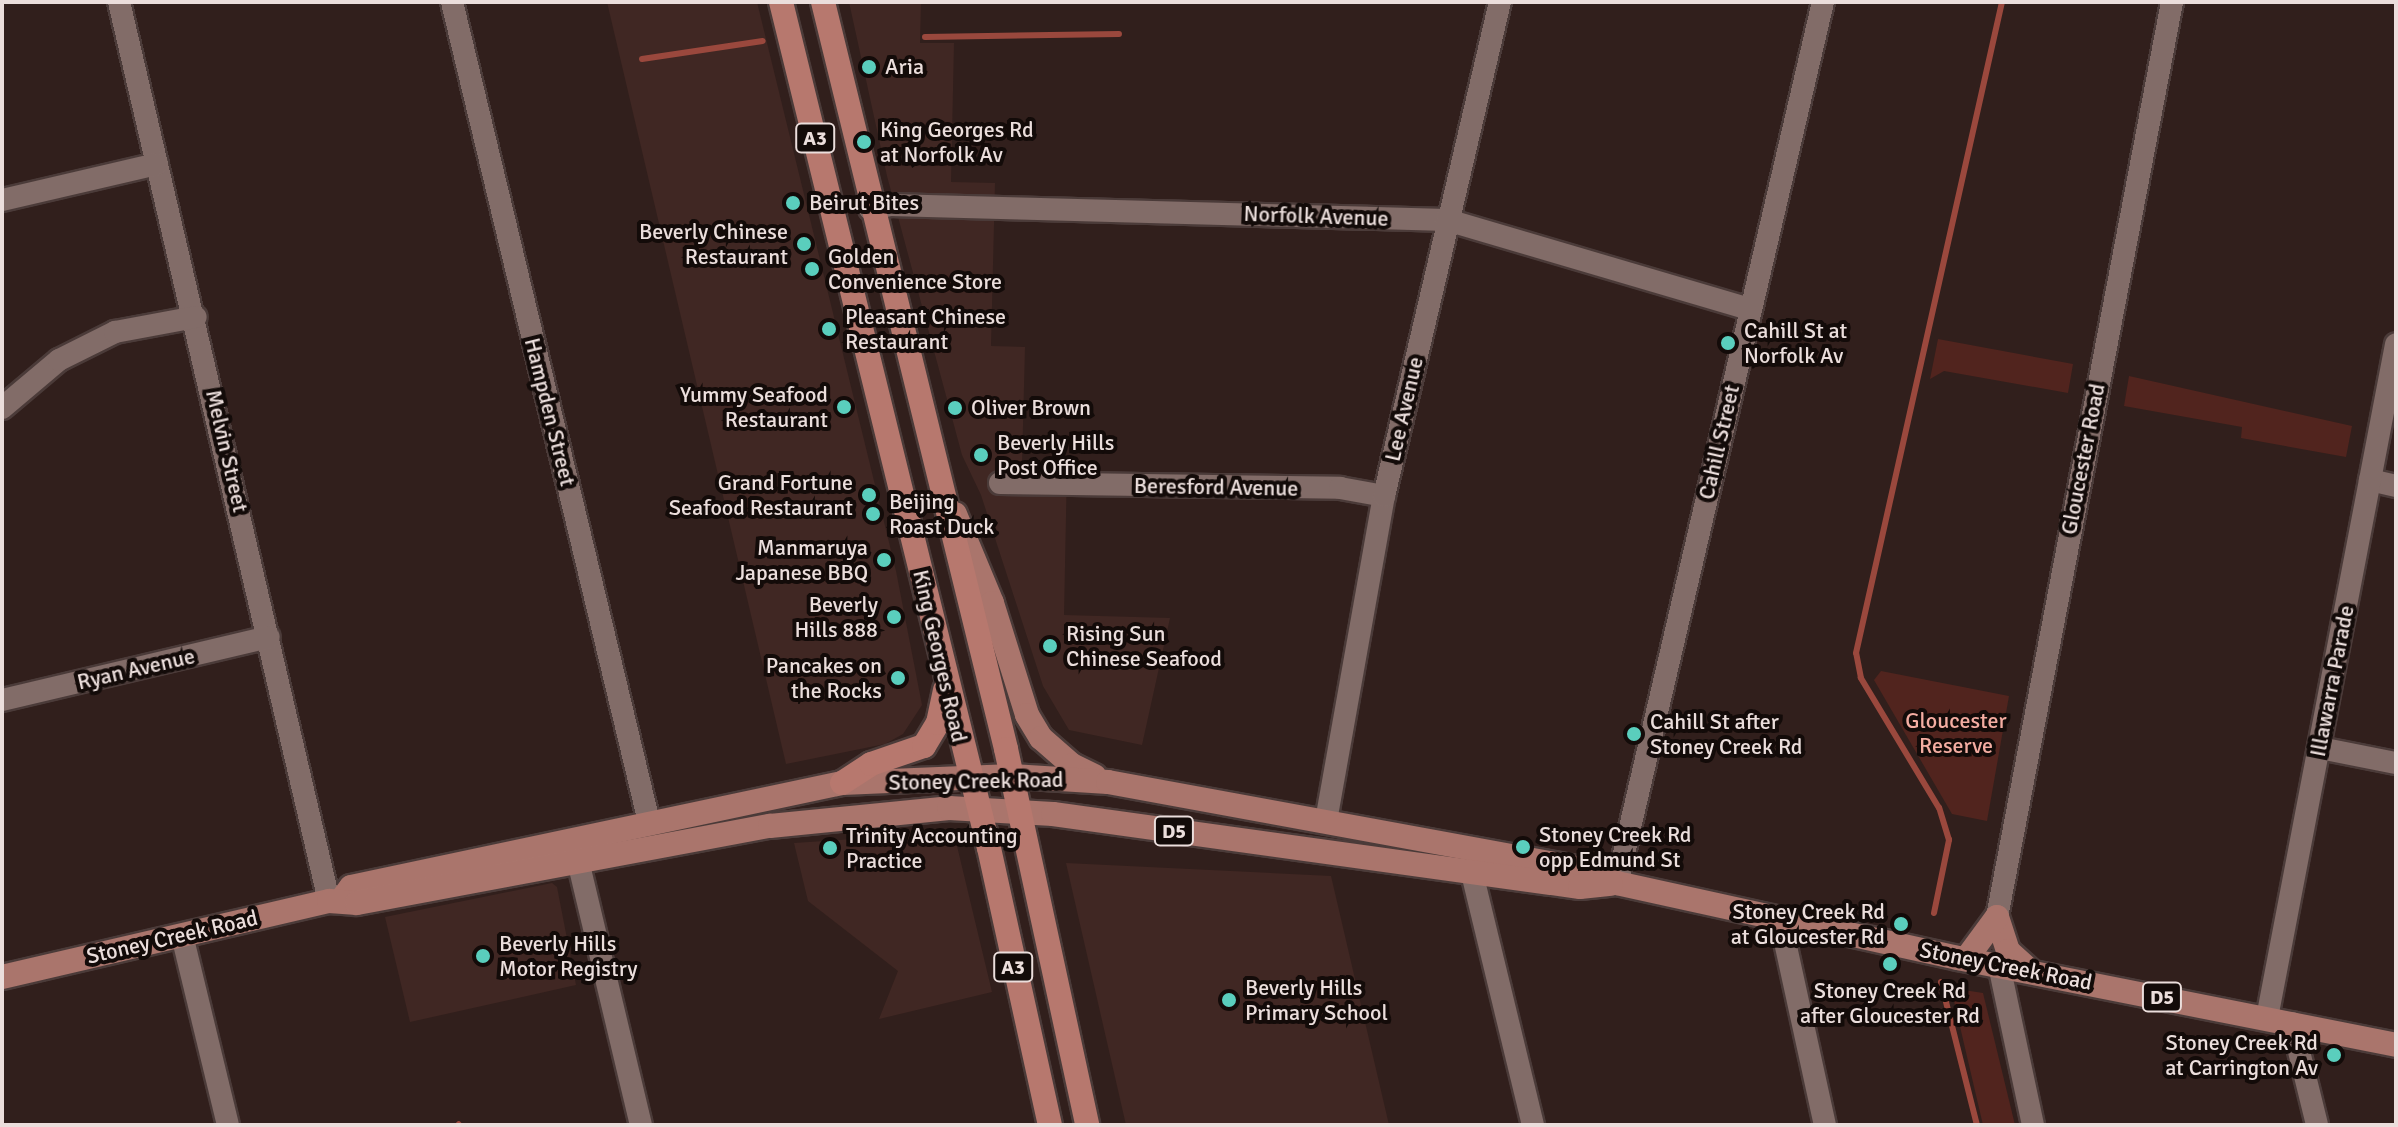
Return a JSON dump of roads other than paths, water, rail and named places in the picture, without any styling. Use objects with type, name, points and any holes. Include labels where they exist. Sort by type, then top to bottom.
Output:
[{"type":"highway","name":"King Georges Road","points":[[781,2],[970,777],[1050,1125]]},
{"type":"highway","name":"King Georges Road","points":[[823,2],[870,209],[1012,776],[1087,1125]]},
{"type":"highway","points":[[842,783],[871,764],[924,746],[938,723],[947,684]]},
{"type":"main road","points":[[937,480],[992,603],[1027,715],[1041,738],[1072,765],[1108,782]]},
{"type":"main road","name":"Stoney Creek Road","points":[[2,977],[336,900],[357,903],[575,848],[649,822],[842,783],[1012,776],[1108,782],[1582,869],[1617,883],[1780,919],[2396,1045]]},
{"type":"main road","name":"Stoney Creek Road","points":[[575,848],[799,822],[976,809],[1020,811],[1580,887],[1617,883]]},
{"type":"main road","points":[[1962,958],[1997,917]]},
{"type":"main road","points":[[1997,917],[2008,951],[2031,971]]},
{"type":"street","name":"Melvin Street","points":[[119,2],[196,317],[269,637],[336,900]]},
{"type":"street","name":"Hampden Street","points":[[452,2],[649,822]]},
{"type":"street","name":"Lee Avenue","points":[[1326,821],[1384,496],[1500,2]]},
{"type":"street","name":"Cahill Street","points":[[1617,883],[1823,2]]},
{"type":"street","name":"Gloucester Road","points":[[1997,917],[2172,2]]},
{"type":"street","points":[[2,200],[157,164]]},
{"type":"street","name":"Norfolk Avenue","points":[[870,209],[890,205],[1447,220],[1750,309]]},
{"type":"street","points":[[2,408],[59,360],[115,332],[196,317]]},
{"type":"street","name":"Illawarra Parade","points":[[2267,1018],[2396,344]]},
{"type":"street","points":[[2370,480],[2396,486]]},
{"type":"street","name":"Beresford Avenue","points":[[1000,483],[1340,488],[1384,496]]},
{"type":"street","name":"Ryan Avenue","points":[[2,700],[269,637]]},
{"type":"street","points":[[2320,748],[2396,763]]},
{"type":"street","points":[[575,848],[641,1125]]},
{"type":"street","points":[[1472,873],[1533,1125]]},
{"type":"street","points":[[1780,919],[1825,1125]]},
{"type":"street","points":[[182,935],[228,1125]]},
{"type":"street","points":[[1999,965],[2033,1125]]},
{"type":"street","points":[[2292,1023],[2317,1125]]},
{"type":"waterway","points":[[1934,913],[1949,840],[1939,808],[1861,678],[1856,653],[2002,2]]},
{"type":"waterway","points":[[925,37],[1119,34]]},
{"type":"waterway","points":[[642,59],[763,41]]},
{"type":"waterway","points":[[1941,982],[1977,1125]]},
{"type":"place","name":"Aria","points":[[869,67]]},
{"type":"place","name":"King Georges Rd at Norfolk Av","points":[[864,142]]},
{"type":"place","name":"Beirut Bites","points":[[793,203]]},
{"type":"place","name":"Beverly Chinese Restaurant","points":[[804,244]]},
{"type":"place","name":"Golden Convenience Store","points":[[812,269]]},
{"type":"place","name":"Pleasant Chinese Restaurant","points":[[829,329]]},
{"type":"place","name":"Cahill St at Norfolk Av","points":[[1728,343]]},
{"type":"place","name":"Yummy Seafood Restaurant","points":[[844,407]]},
{"type":"place","name":"Oliver Brown","points":[[955,408]]},
{"type":"place","name":"Beverly Hills Post Office","points":[[981,455]]},
{"type":"place","name":"Grand Fortune Seafood Restaurant","points":[[869,495]]},
{"type":"place","name":"Beijing Roast Duck","points":[[873,514]]},
{"type":"place","name":"Manmaruya Japanese BBQ","points":[[884,560]]},
{"type":"place","name":"Beverly Hills 888","points":[[894,617]]},
{"type":"place","name":"Rising Sun Chinese Seafood","points":[[1050,646]]},
{"type":"place","name":"Pancakes on the Rocks","points":[[898,678]]},
{"type":"place","name":"Cahill St after Stoney Creek Rd","points":[[1634,734]]},
{"type":"place","name":"Stoney Creek Rd opp Edmund St","points":[[1523,847]]},
{"type":"place","name":"Trinity Accounting Practice","points":[[830,848]]},
{"type":"place","name":"Stoney Creek Rd at Gloucester Rd","points":[[1901,924]]},
{"type":"place","name":"Beverly Hills Motor Registry","points":[[483,956]]},
{"type":"place","name":"Stoney Creek Rd after Gloucester Rd","points":[[1890,964]]},
{"type":"place","name":"Beverly Hills Primary School","points":[[1229,1000]]},
{"type":"place","name":"Stoney Creek Rd at Carrington Av","points":[[2334,1055]]},
{"type":"park label","name":"Gloucester Reserve","points":[[1956,732]]}]
